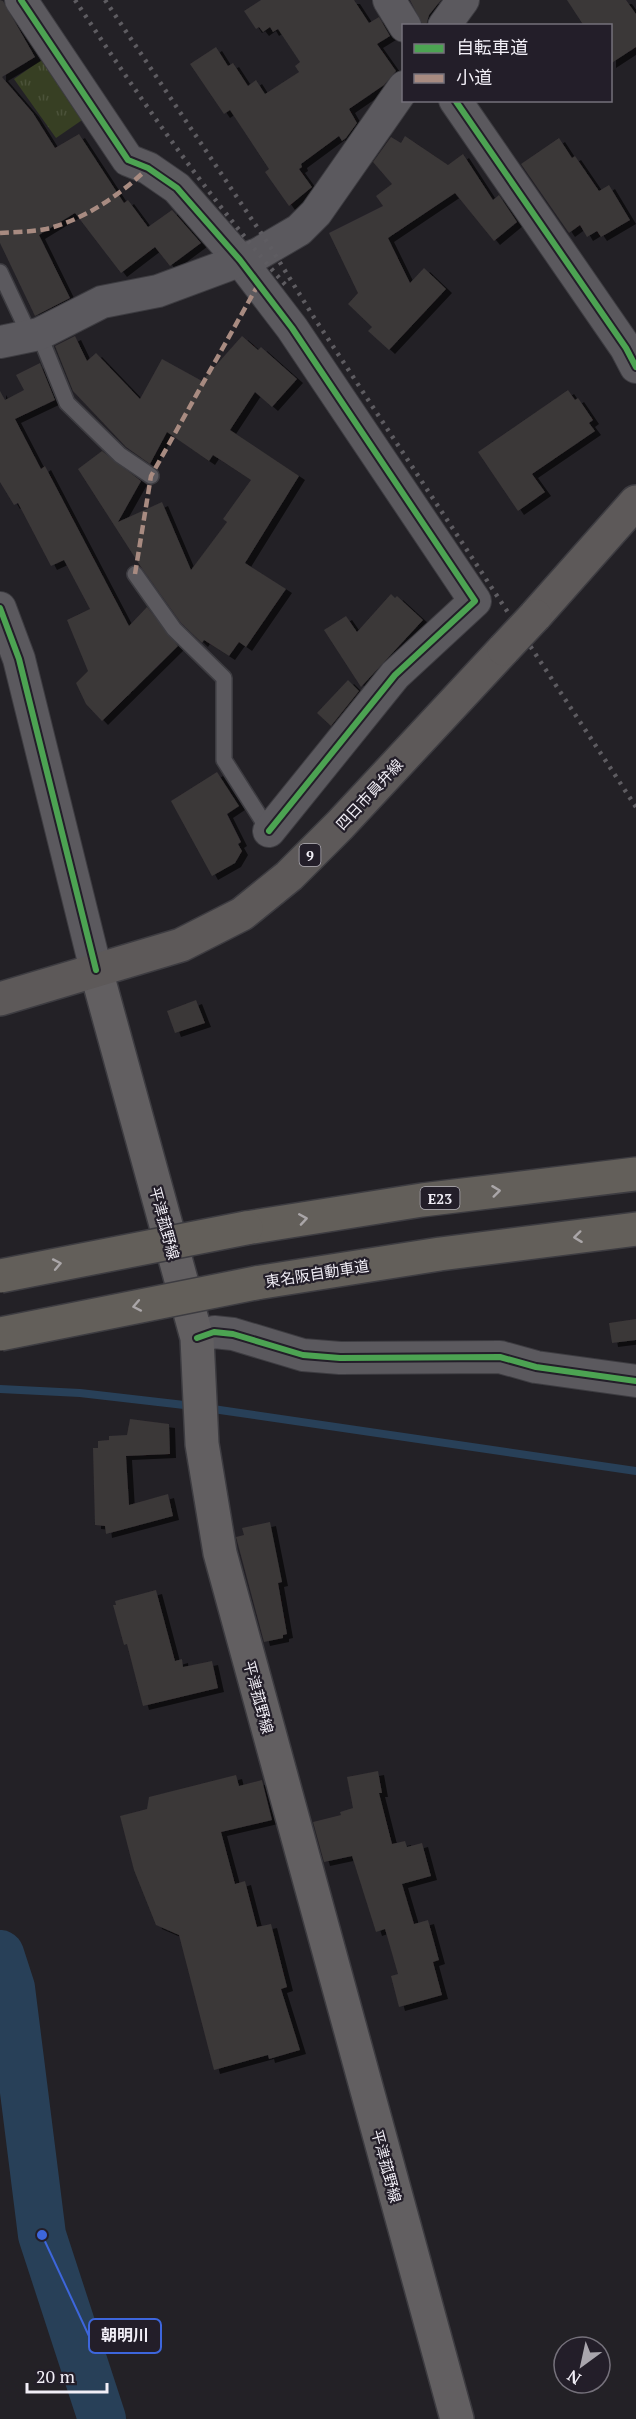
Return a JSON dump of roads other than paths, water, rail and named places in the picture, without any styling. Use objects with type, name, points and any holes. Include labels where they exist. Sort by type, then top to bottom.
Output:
[{"type":"highway","name":"E23","points":[[0,1276],[246,1228],[422,1200],[636,1174]]},
{"type":"highway","name":"東名阪自動車道","points":[[0,1334],[256,1283],[440,1254],[636,1229]]},
{"type":"main road","name":"四日市員弁線","points":[[0,999],[182,945],[242,914],[289,876],[340,825],[504,650],[636,502]]},
{"type":"main road","name":"平津菰野線","points":[[96,970],[197,1338],[202,1444],[219,1553],[457,2419]]},
{"type":"street","points":[[21,0],[128,160],[148,168],[177,188],[240,260],[292,328],[475,601],[395,675],[269,831]]},
{"type":"street","points":[[389,0],[404,24]]},
{"type":"street","points":[[445,24],[463,0]]},
{"type":"street","points":[[23,338],[102,302],[158,291],[271,248],[298,230],[316,213],[402,90]]},
{"type":"street","points":[[456,102],[626,348],[636,367]]},
{"type":"street","points":[[0,608],[19,659],[96,970]]},
{"type":"street","points":[[197,1338],[214,1332],[233,1334],[303,1355],[340,1358],[500,1357],[536,1367],[636,1381]]},
{"type":"lane","points":[[0,272],[23,338],[67,404],[120,455],[151,476]]},
{"type":"lane","points":[[135,574],[174,629],[224,678],[224,760],[269,831]]},
{"type":"waterway","points":[[0,1389],[80,1393],[193,1406]]},
{"type":"waterway","points":[[206,1408],[636,1471]]},
{"type":"waterway","points":[[0,1954],[11,1988],[42,2235],[102,2419]]},
{"type":"waterway","points":[[0,1962],[1,1958]]},
{"type":"railway","points":[[75,0],[177,148],[231,220],[289,289]]},
{"type":"railway","points":[[105,0],[271,248],[313,316],[636,807]]},
{"type":"place","name":"朝明川","points":[[42,2235]]}]
